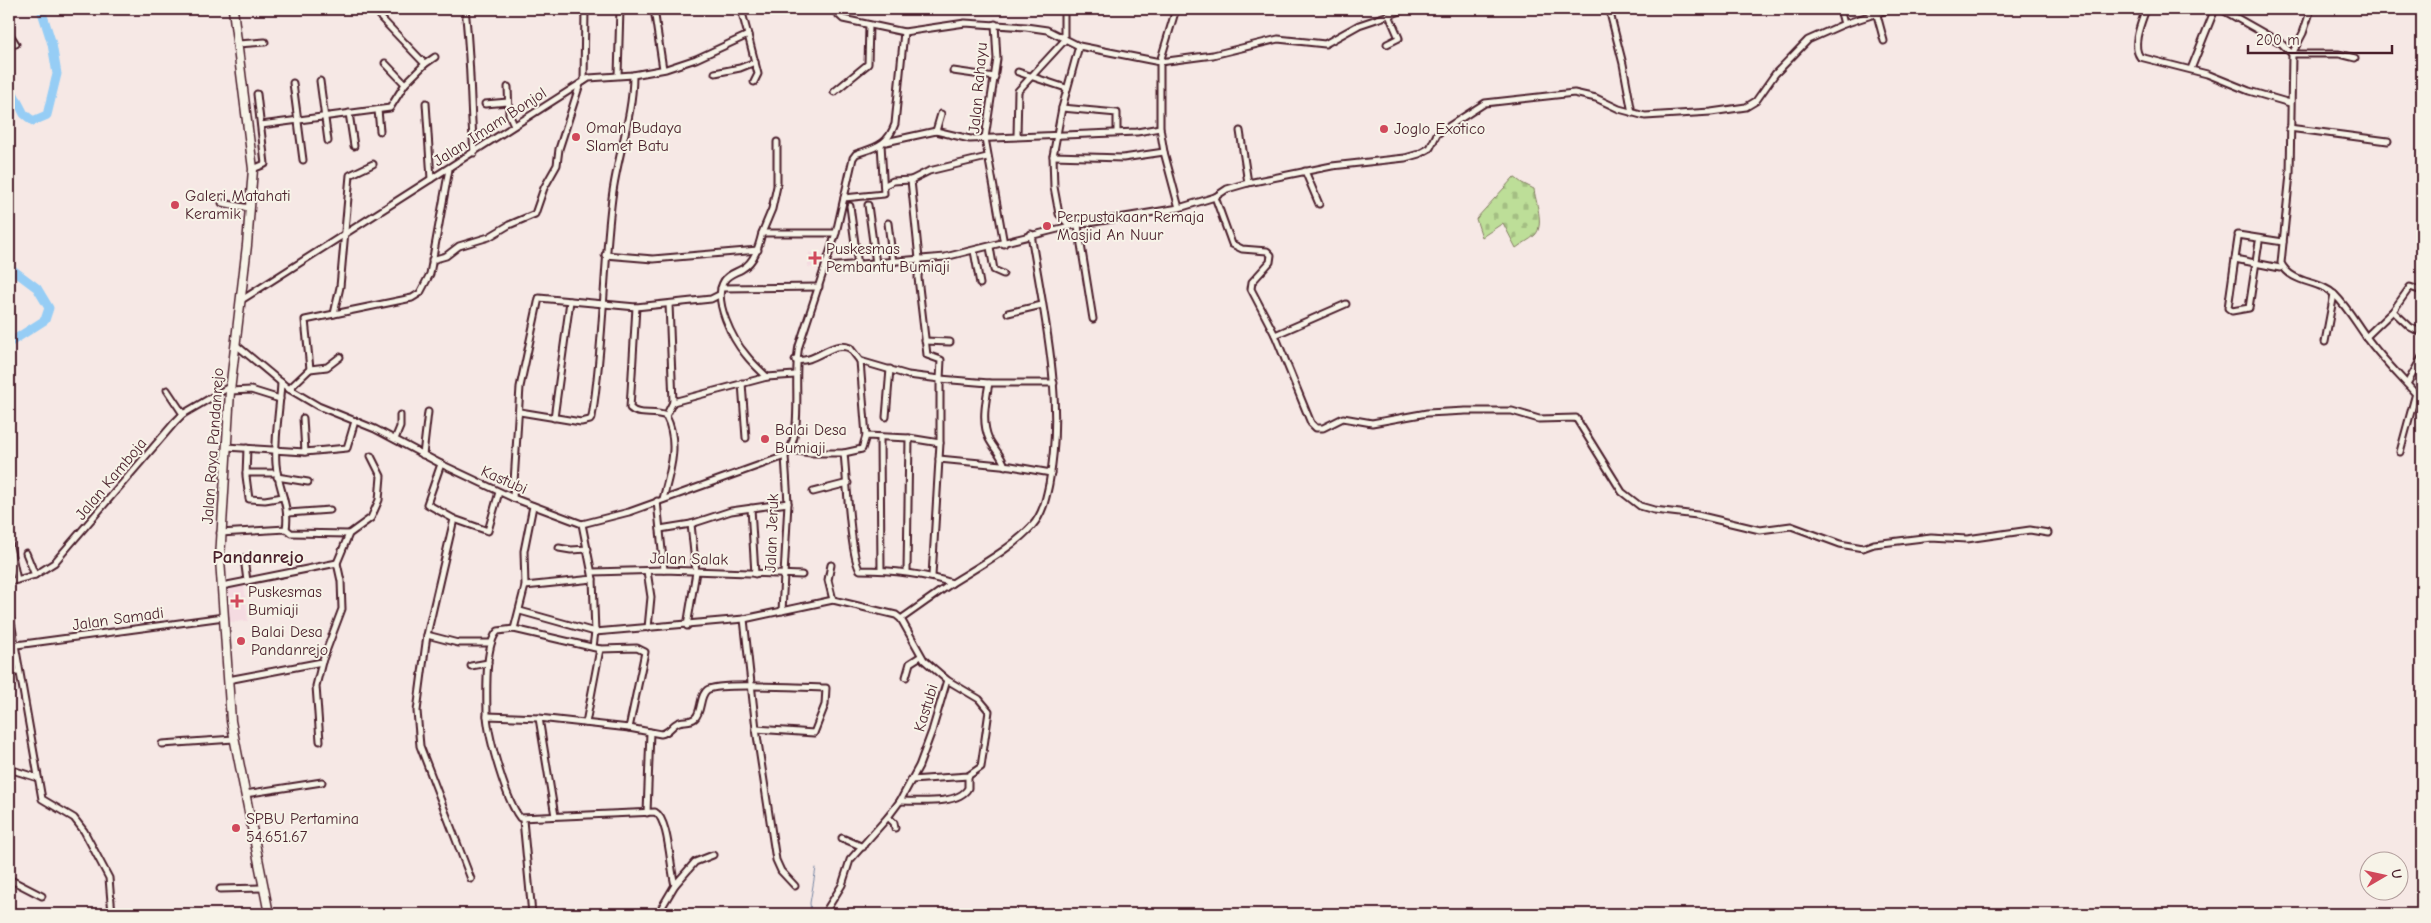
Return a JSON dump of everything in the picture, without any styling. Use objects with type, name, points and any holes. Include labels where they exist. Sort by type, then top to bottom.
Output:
[{"type":"main road","name":"Jalan Raya Pandanrejo","points":[[233,9],[253,168],[230,388],[220,533],[222,586],[234,739],[269,914]]},
{"type":"street","points":[[465,9],[471,57],[471,115],[474,153]]},
{"type":"street","points":[[432,260],[446,256],[459,246],[489,237],[509,225],[535,214],[544,188],[557,165],[559,149],[582,82],[585,9]]},
{"type":"street","points":[[618,75],[620,9]]},
{"type":"street","points":[[654,9],[663,69]]},
{"type":"street","points":[[741,9],[758,74],[754,82]]},
{"type":"street","points":[[832,9],[842,18],[904,32],[964,23],[995,24],[1047,30],[1064,41],[1078,46],[1160,62],[1213,55],[1278,39],[1325,44],[1359,25],[1407,9]]},
{"type":"street","points":[[1017,136],[1018,91],[1064,41],[1064,9]]},
{"type":"street","points":[[1176,9],[1160,62],[1160,128],[1178,208]]},
{"type":"street","points":[[1609,9],[1632,113]]},
{"type":"street","points":[[1840,9],[1844,24]]},
{"type":"street","points":[[826,267],[893,263],[974,251],[1004,244],[1031,234],[1178,208],[1215,197],[1227,189],[1248,183],[1304,171],[1405,158],[1430,148],[1437,134],[1485,103],[1574,93],[1596,98],[1632,113],[1645,116],[1691,114],[1735,109],[1751,105],[1759,98],[1775,74],[1808,40],[1844,24],[1890,9]]},
{"type":"street","points":[[2146,9],[2137,44],[2138,55],[2191,69],[2290,103]]},
{"type":"street","points":[[2191,69],[2215,9]]},
{"type":"street","points":[[2221,9],[2282,43],[2292,54],[2339,54],[2356,58]]},
{"type":"street","points":[[2311,9],[2303,33],[2292,54],[2289,183],[2280,263],[2293,278],[2324,287],[2334,294],[2349,311],[2366,338],[2422,401]]},
{"type":"street","points":[[1877,14],[1884,41]]},
{"type":"street","points":[[1387,44],[1399,38],[1389,15]]},
{"type":"street","points":[[381,18],[425,64]]},
{"type":"street","name":"Jalan Rahayu","points":[[995,24],[995,77],[985,138],[987,158],[1004,244]]},
{"type":"street","points":[[834,92],[868,64],[869,25]]},
{"type":"street","points":[[844,198],[883,194],[885,185],[883,143],[890,136],[897,112],[904,32]]},
{"type":"street","points":[[9,33],[16,44]]},
{"type":"street","name":"Jalan Imam Bonjol","points":[[240,301],[345,236],[582,82],[594,77],[633,75],[663,69],[696,59],[748,35]]},
{"type":"street","points":[[238,44],[265,42]]},
{"type":"street","points":[[1070,226],[1059,214],[1054,187],[1053,156],[1066,88],[1078,46]]},
{"type":"street","points":[[261,125],[378,110],[392,106],[405,84],[435,57]]},
{"type":"street","points":[[715,73],[740,68],[755,62]]},
{"type":"street","points":[[386,64],[405,84]]},
{"type":"street","points":[[952,70],[995,77]]},
{"type":"street","points":[[1018,72],[1066,88]]},
{"type":"street","points":[[520,412],[581,422],[590,420],[592,416],[604,303],[605,255],[615,168],[633,100],[633,75]]},
{"type":"street","points":[[320,81],[323,117],[328,141]]},
{"type":"street","points":[[293,83],[302,160]]},
{"type":"street","points":[[508,87],[508,102],[514,125]]},
{"type":"street","points":[[253,168],[265,164],[257,94]]},
{"type":"street","points":[[485,104],[508,102]]},
{"type":"street","points":[[426,104],[431,179]]},
{"type":"street","points":[[1062,108],[1117,113],[1117,132]]},
{"type":"street","points":[[378,110],[380,131]]},
{"type":"street","points":[[349,113],[354,146]]},
{"type":"street","points":[[936,130],[942,114]]},
{"type":"street","points":[[593,647],[595,632],[593,572],[582,524],[629,512],[786,456],[791,450],[795,433],[795,360],[836,234],[854,156],[883,143],[936,130],[970,139],[1117,132],[1160,128]]},
{"type":"street","points":[[2289,128],[2388,141]]},
{"type":"street","points":[[1240,131],[1248,183]]},
{"type":"street","points":[[767,377],[745,354],[726,320],[719,296],[721,288],[730,274],[745,268],[758,250],[762,233],[772,209],[777,186],[777,142]]},
{"type":"street","points":[[1053,156],[1122,158],[1164,152]]},
{"type":"street","points":[[885,185],[893,181],[911,180],[929,171],[987,158]]},
{"type":"street","points":[[334,314],[340,287],[350,175],[372,164]]},
{"type":"street","points":[[310,369],[305,320],[416,297],[428,278],[449,169]]},
{"type":"street","points":[[1304,171],[1319,204]]},
{"type":"street","points":[[911,180],[919,260],[918,278],[925,341],[928,356],[942,360],[940,379],[940,443],[932,576]]},
{"type":"street","points":[[1215,197],[1232,244],[1242,249],[1267,251],[1271,255],[1270,262],[1252,282],[1251,289],[1275,335],[1316,428],[1322,428],[1343,418],[1372,423],[1426,413],[1466,411],[1512,411],[1539,419],[1576,418],[1622,492],[1640,506],[1654,510],[1697,514],[1760,530],[1791,526],[1840,544],[1863,548],[1874,544],[1931,537],[1967,539],[2030,530],[2048,533]]},
{"type":"street","points":[[222,203],[249,208]]},
{"type":"street","points":[[868,205],[876,264]]},
{"type":"street","points":[[850,206],[858,266]]},
{"type":"street","points":[[888,223],[893,263]]},
{"type":"street","points":[[1078,226],[1093,319]]},
{"type":"street","points":[[762,233],[836,234]]},
{"type":"street","points":[[520,611],[595,632],[686,626],[744,619],[833,600],[896,615],[901,619],[1019,538],[1033,525],[1044,506],[1051,473],[1056,424],[1054,383],[1031,234]]},
{"type":"street","points":[[2259,242],[2249,308],[2232,312],[2228,308],[2238,236],[2283,242]]},
{"type":"street","points":[[990,247],[994,270],[1003,274]]},
{"type":"street","points":[[605,255],[654,259],[758,250]]},
{"type":"street","points":[[974,251],[980,284]]},
{"type":"street","points":[[2235,259],[2280,268]]},
{"type":"street","points":[[721,288],[819,287]]},
{"type":"street","points":[[2366,338],[2393,312],[2410,287],[2422,291]]},
{"type":"street","points":[[2325,342],[2334,294]]},
{"type":"street","points":[[513,498],[520,412],[520,387],[538,300],[543,298],[636,307],[711,299],[719,296]]},
{"type":"street","points":[[554,418],[570,301]]},
{"type":"street","points":[[664,570],[660,530],[660,500],[673,460],[672,434],[666,416],[673,402],[668,304]]},
{"type":"street","points":[[1275,335],[1346,304]]},
{"type":"street","points":[[1008,314],[1042,305]]},
{"type":"street","points":[[636,307],[630,408],[638,413],[659,413],[666,416]]},
{"type":"street","points":[[2393,312],[2410,327],[2422,333]]},
{"type":"street","points":[[925,341],[950,342]]},
{"type":"street","name":"Kastubi","points":[[235,344],[289,390],[318,406],[395,439],[440,464],[499,492],[582,524]]},
{"type":"street","points":[[791,450],[811,453],[844,453],[863,448],[866,436],[860,361],[850,348],[841,346],[807,362],[795,360]]},
{"type":"street","points":[[2407,384],[2422,356]]},
{"type":"street","points":[[289,390],[310,369],[327,367],[340,357]]},
{"type":"street","points":[[860,361],[908,374],[940,379],[989,383],[1054,383]]},
{"type":"street","points":[[886,417],[890,369]]},
{"type":"street","points":[[673,402],[767,377],[795,375]]},
{"type":"street","points":[[281,382],[275,450],[277,475],[288,513],[286,529]]},
{"type":"street","points":[[742,383],[746,438]]},
{"type":"street","points":[[989,383],[985,410],[986,429],[989,440],[1001,454],[1004,466]]},
{"type":"street","points":[[230,388],[251,390],[280,399]]},
{"type":"street","name":"Jalan Kamboja","points":[[9,582],[35,575],[54,563],[183,414],[230,388]]},
{"type":"street","points":[[167,390],[183,414]]},
{"type":"street","points":[[2400,452],[2416,394]]},
{"type":"street","points":[[423,455],[428,412]]},
{"type":"street","points":[[395,439],[400,427],[400,415]]},
{"type":"street","points":[[303,418],[305,452]]},
{"type":"street","points":[[226,447],[305,452],[346,449],[355,421]]},
{"type":"street","points":[[866,436],[908,438],[940,443]]},
{"type":"street","points":[[880,438],[881,570]]},
{"type":"street","points":[[907,571],[908,438]]},
{"type":"street","points":[[247,448],[246,473],[248,496],[252,501],[283,497]]},
{"type":"street","points":[[844,453],[856,566],[860,570],[907,571],[932,576],[952,583]]},
{"type":"street","points":[[320,741],[316,686],[322,662],[342,608],[342,589],[337,563],[349,534],[367,522],[376,511],[381,491],[381,476],[370,456]]},
{"type":"street","name":"Jalan Jeruk","points":[[782,611],[788,503],[786,456]]},
{"type":"street","points":[[939,459],[1051,473]]},
{"type":"street","points":[[440,464],[427,503],[431,508],[454,519],[488,531],[499,492]]},
{"type":"street","points":[[246,473],[277,475],[308,482]]},
{"type":"street","points":[[812,492],[848,483]]},
{"type":"street","points":[[660,530],[691,524],[730,511],[788,503]]},
{"type":"street","points":[[514,629],[525,586],[524,551],[533,506]]},
{"type":"street","points":[[751,508],[756,574]]},
{"type":"street","points":[[288,513],[330,510]]},
{"type":"street","points":[[454,519],[427,635],[416,711],[420,746],[471,879]]},
{"type":"street","points":[[686,626],[696,572],[691,524]]},
{"type":"street","points":[[220,533],[286,529],[291,533],[349,534]]},
{"type":"street","points":[[9,542],[17,580]]},
{"type":"street","points":[[559,548],[571,550],[588,549]]},
{"type":"street","points":[[26,553],[35,575]]},
{"type":"street","points":[[244,558],[247,581]]},
{"type":"street","points":[[222,586],[337,563]]},
{"type":"street","points":[[831,565],[828,580],[833,600]]},
{"type":"street","name":"Jalan Salak","points":[[593,572],[664,570],[802,575]]},
{"type":"street","points":[[647,571],[651,597],[648,628]]},
{"type":"street","points":[[525,586],[593,579]]},
{"type":"street","points":[[9,610],[12,645],[44,802],[77,822],[102,863],[110,882],[112,914]]},
{"type":"street","name":"Jalan Samadi","points":[[12,645],[224,617]]},
{"type":"street","points":[[744,619],[756,730],[776,860],[781,871],[795,886]]},
{"type":"street","name":"Kastubi","points":[[824,914],[842,885],[850,860],[888,818],[900,801],[919,766],[932,731],[947,680],[921,656],[901,619]]},
{"type":"street","points":[[629,728],[645,652],[637,648],[600,649],[514,629],[498,631],[491,643],[488,663],[488,738],[518,816],[523,820],[555,816],[659,814],[664,824],[670,871],[675,885]]},
{"type":"street","points":[[427,635],[458,643],[491,643]]},
{"type":"street","points":[[586,723],[600,649]]},
{"type":"street","points":[[906,677],[910,663],[921,656]]},
{"type":"street","points":[[228,680],[322,662]]},
{"type":"street","points":[[471,666],[488,663]]},
{"type":"street","points":[[9,673],[18,672]]},
{"type":"street","points":[[911,780],[968,776],[981,767],[984,757],[989,711],[981,701],[947,680]]},
{"type":"street","points":[[487,716],[540,718],[665,734],[678,722],[693,720],[698,715],[704,692],[709,689],[731,684],[751,687],[826,688],[825,705],[814,733],[756,730]]},
{"type":"street","points":[[540,718],[555,816]]},
{"type":"street","points":[[647,813],[650,732]]},
{"type":"street","points":[[162,744],[234,739]]},
{"type":"street","points":[[9,769],[38,778]]},
{"type":"street","points":[[900,801],[933,801],[960,797],[968,788],[968,776]]},
{"type":"street","points":[[245,794],[322,782]]},
{"type":"street","points":[[888,818],[894,823],[895,828]]},
{"type":"street","points":[[523,820],[532,914]]},
{"type":"street","points":[[842,838],[863,847]]},
{"type":"street","points":[[662,914],[662,907],[675,885],[695,862],[713,855]]},
{"type":"street","points":[[9,879],[42,896]]},
{"type":"street","points":[[220,889],[264,888]]},
{"type":"shaded area","name":"Puskesmas Pembantu Bumiaji","points":[[809,252],[823,256],[819,269],[808,267]]},
{"type":"shaded area","name":"Puskesmas Bumiaji","points":[[244,584],[248,621],[229,622],[226,587]]},
{"type":"green space","points":[[1514,177],[1534,189],[1539,212],[1538,231],[1531,239],[1516,248],[1503,223],[1482,237],[1476,219]]},
{"type":"waterway","points":[[9,85],[24,114],[33,121],[47,115],[57,74],[52,44],[41,9]]},
{"type":"waterway","points":[[9,267],[37,288],[49,308],[45,320],[9,343]]},
{"type":"waterway","points":[[811,914],[810,903],[816,868]]},
{"type":"place","name":"Joglo Exotico","points":[[1384,129]]},
{"type":"place","name":"Omah Budaya Slamet Batu","points":[[576,137]]},
{"type":"place","name":"Galeri Matahati Keramik","points":[[175,205]]},
{"type":"place","name":"Perpustakaan Remaja Masjid An Nuur","points":[[1047,226]]},
{"type":"place","name":"Puskesmas Pembantu Bumiaji","points":[[815,258]]},
{"type":"place","name":"Balai Desa Bumiaji","points":[[765,439]]},
{"type":"place","name":"Puskesmas Bumiaji","points":[[237,601]]},
{"type":"place","name":"Balai Desa Pandanrejo","points":[[241,641]]},
{"type":"place","name":"SPBU Pertamina 54.651.67","points":[[236,828]]},
{"type":"district","name":"Pandanrejo","points":[[258,557]]}]
